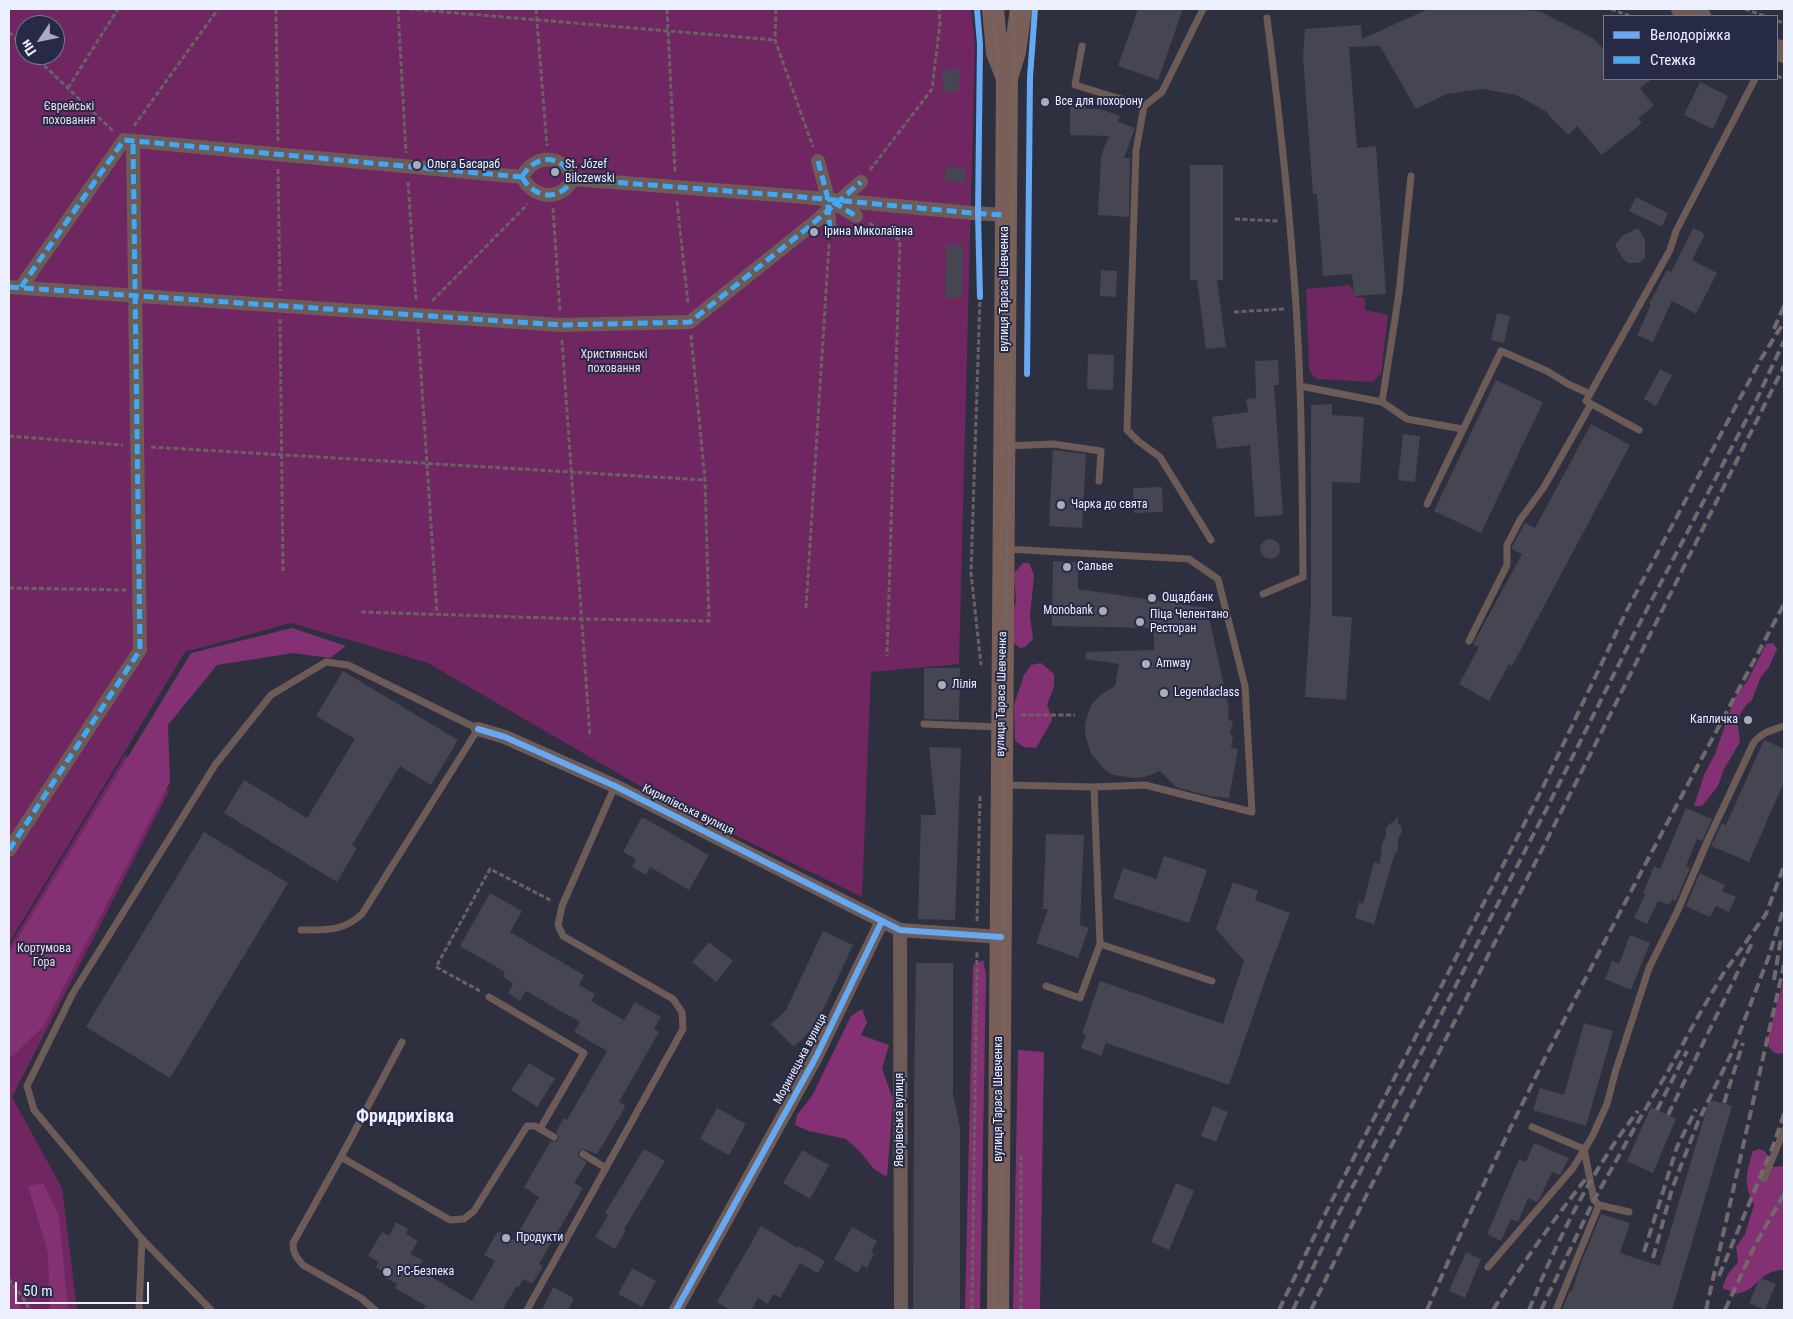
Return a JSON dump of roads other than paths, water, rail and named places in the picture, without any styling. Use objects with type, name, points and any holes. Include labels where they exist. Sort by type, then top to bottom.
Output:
[{"type":"main road","name":"вулиця Тараса Шевченка","points":[[992,9],[997,53],[1007,78]]},
{"type":"main road","name":"вулиця Тараса Шевченка","points":[[998,1310],[1001,785],[1009,721],[1003,548],[1007,78],[1015,52],[1021,9]]},
{"type":"main road","points":[[1681,9],[1698,15]]},
{"type":"street","points":[[128,140],[522,177]]},
{"type":"street","points":[[15,287],[128,140]]},
{"type":"street","points":[[9,850],[140,650],[135,295],[128,140]]},
{"type":"street","points":[[522,177],[532,164],[548,159],[564,165],[573,179]]},
{"type":"street","points":[[818,161],[833,203],[830,230]]},
{"type":"street","points":[[522,177],[528,186],[545,194],[563,191],[573,179]]},
{"type":"street","points":[[573,179],[833,203],[1006,215]]},
{"type":"street","points":[[15,287],[561,326],[690,322],[861,182]]},
{"type":"street","points":[[833,203],[856,216]]},
{"type":"street","name":"Кирилівська вулиця","points":[[478,729],[505,737],[615,786],[852,904],[882,922]]},
{"type":"street","points":[[882,922],[900,930],[1001,937]]},
{"type":"street","name":"Моринецька вулиця","points":[[676,1310],[816,1057],[882,922]]},
{"type":"street","name":"Яворівська вулиця","points":[[900,930],[901,1310]]},
{"type":"lane","points":[[1203,9],[1162,92],[1144,106],[1136,151],[1127,430],[1138,441],[1160,457],[1211,540]]},
{"type":"lane","points":[[1263,594],[1303,577],[1300,386],[1296,308],[1278,104],[1267,18]]},
{"type":"lane","points":[[1082,46],[1075,85],[1144,106]]},
{"type":"lane","points":[[1639,430],[1586,401],[1670,250],[1676,231],[1754,80]]},
{"type":"lane","points":[[1382,402],[1399,293],[1411,176]]},
{"type":"lane","points":[[1427,504],[1501,351],[1547,371],[1568,384],[1590,394]]},
{"type":"lane","points":[[1300,386],[1382,402],[1407,419],[1462,430]]},
{"type":"lane","points":[[1469,641],[1507,566],[1507,545],[1520,520],[1544,487],[1591,404]]},
{"type":"lane","points":[[1004,446],[1053,444],[1101,451],[1099,481]]},
{"type":"lane","points":[[1001,785],[1094,787],[1145,785],[1252,812],[1245,686],[1218,579],[1189,559],[1003,548]]},
{"type":"lane","points":[[211,1310],[142,1239],[34,1110],[27,1086],[73,994],[216,765],[271,695],[326,662],[348,665],[478,729],[362,914],[352,923],[338,929],[301,930]]},
{"type":"lane","points":[[924,724],[1009,721]]},
{"type":"lane","points":[[1488,1267],[1573,1168],[1592,1137],[1607,1104],[1615,1073],[1649,968],[1677,912],[1708,840],[1753,744],[1758,737],[1784,726]]},
{"type":"lane","points":[[527,1310],[683,1029],[682,1012],[673,999],[563,936],[558,925],[562,906],[615,786]]},
{"type":"lane","points":[[1046,986],[1080,998],[1100,944],[1094,787]]},
{"type":"lane","points":[[1100,944],[1212,981]]},
{"type":"lane","points":[[489,996],[584,1053],[540,1129]]},
{"type":"lane","points":[[375,1310],[361,1298],[303,1264],[296,1257],[293,1243],[402,1042]]},
{"type":"lane","points":[[341,1157],[450,1220],[464,1219],[474,1211],[524,1129],[531,1125],[554,1137]]},
{"type":"lane","points":[[1532,1127],[1584,1149]]},
{"type":"lane","points":[[1764,1179],[1784,1130]]},
{"type":"lane","points":[[1584,1149],[1594,1200],[1599,1205],[1629,1212]]},
{"type":"lane","points":[[583,1154],[606,1168]]},
{"type":"lane","points":[[1556,1310],[1599,1205]]},
{"type":"lane","points":[[139,1310],[142,1239]]},
{"type":"tram line","points":[[993,9],[997,53],[1001,456]]},
{"type":"tram line","points":[[1002,1310],[1005,703],[1015,52],[1011,9]]},
{"type":"tram line","points":[[993,1310],[995,1094]]},
{"type":"railway","points":[[1774,329],[1784,306]]},
{"type":"railway","points":[[1279,1310],[1323,1218],[1542,789],[1627,610],[1761,359],[1784,322]]},
{"type":"railway","points":[[1293,1310],[1335,1221],[1633,636],[1755,403],[1784,341]]},
{"type":"railway","points":[[1311,1310],[1365,1198],[1596,743],[1784,366]]},
{"type":"railway","points":[[1427,1310],[1509,1130],[1553,1042],[1644,866],[1784,604]]},
{"type":"railway","points":[[1541,1310],[1594,1200],[1639,1120],[1723,974],[1766,914],[1784,866]]},
{"type":"railway","points":[[1653,1258],[1672,1189],[1698,1122],[1733,1050],[1769,956],[1784,907]]},
{"type":"railway","points":[[1774,980],[1781,938]]},
{"type":"railway","points":[[1668,1115],[1753,941]]},
{"type":"railway","points":[[1706,1310],[1784,965]]},
{"type":"railway","points":[[1724,1103],[1743,1043]]},
{"type":"railway","points":[[1657,1110],[1687,1051]]},
{"type":"railway","points":[[1644,1252],[1677,1147],[1696,1109]]},
{"type":"railway","points":[[1529,1310],[1551,1258],[1576,1207],[1605,1158],[1638,1111]]},
{"type":"railway","points":[[1719,1276],[1773,1146],[1784,1114]]},
{"type":"railway","points":[[1493,1310],[1539,1242],[1588,1176]]},
{"type":"railway","points":[[1725,1310],[1755,1245],[1784,1194]]},
{"type":"place","name":"Все для похорону","points":[[1045,102]]},
{"type":"place","name":"Ольга Басараб","points":[[417,165]]},
{"type":"place","name":"St. Józef Bilczewski","points":[[555,172]]},
{"type":"place","name":"Ірина Миколаївна","points":[[814,232]]},
{"type":"place","name":"Чарка до свята","points":[[1061,505]]},
{"type":"place","name":"Сальве","points":[[1067,567]]},
{"type":"place","name":"Ощадбанк","points":[[1152,598]]},
{"type":"place","name":"Monobank","points":[[1103,611]]},
{"type":"place","name":"Піца Челентано Ресторан","points":[[1140,622]]},
{"type":"place","name":"Amway","points":[[1146,664]]},
{"type":"place","name":"Лілія","points":[[942,685]]},
{"type":"place","name":"Legendaclass","points":[[1164,693]]},
{"type":"place","name":"Капличка","points":[[1748,720]]},
{"type":"place","name":"Продукти","points":[[506,1238]]},
{"type":"place","name":"РС-Безпека","points":[[387,1272]]},
{"type":"district","name":"Фридрихівка","points":[[405,1117]]},
{"type":"park label","name":"Єврейські поховання","points":[[69,114]]},
{"type":"park label","name":"Християнські поховання","points":[[614,362]]},
{"type":"park label","name":"Кортумова Гора","points":[[44,956]]}]
